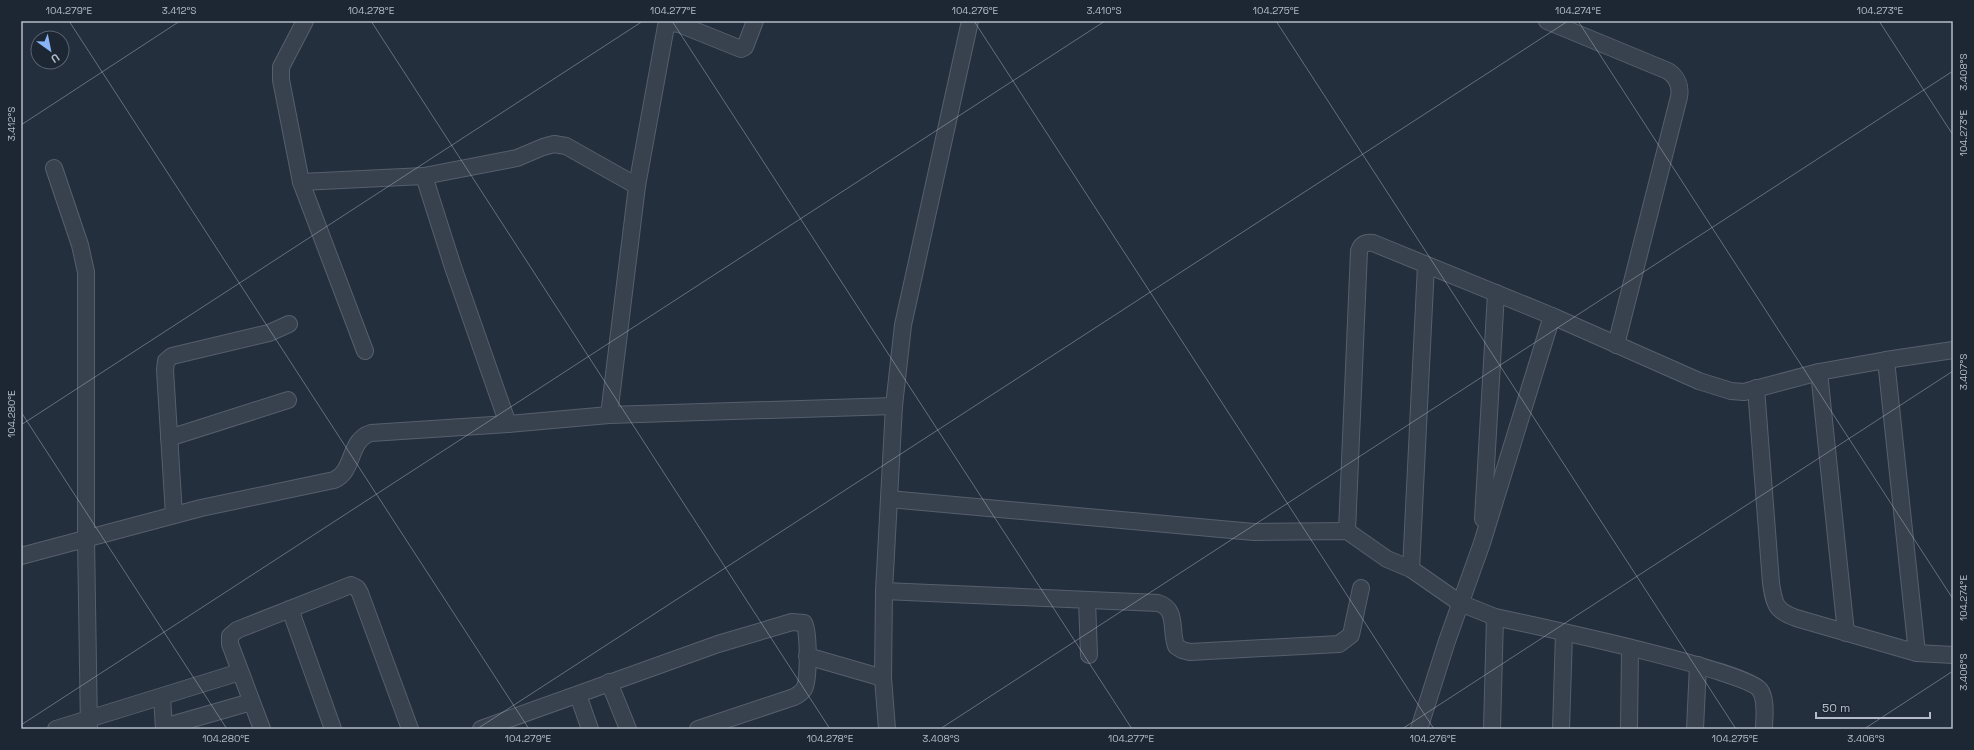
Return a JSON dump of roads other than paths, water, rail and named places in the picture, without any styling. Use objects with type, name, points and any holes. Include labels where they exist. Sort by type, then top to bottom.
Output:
[{"type":"street","points":[[305,21],[284,60],[280,74],[301,182],[326,252],[365,351]]},
{"type":"street","points":[[609,415],[637,186],[666,26],[672,23],[679,24],[741,49],[745,47],[755,21]]},
{"type":"street","points":[[887,729],[883,678],[884,591],[894,406],[903,325],[970,21]]},
{"type":"street","points":[[1546,21],[1668,71],[1675,77],[1679,86],[1680,97],[1616,345]]},
{"type":"street","points":[[301,182],[424,176],[517,158],[554,144],[566,146],[637,186]]},
{"type":"street","points":[[54,168],[80,245],[86,272],[86,539],[89,724]]},
{"type":"street","points":[[424,176],[453,267],[508,424]]},
{"type":"street","points":[[1347,531],[1360,248],[1367,243],[1373,243],[1496,293],[1718,388],[1730,391],[1744,392],[1820,372],[1953,350]]},
{"type":"street","points":[[1411,569],[1426,265]]},
{"type":"street","points":[[1482,543],[1496,293]]},
{"type":"street","points":[[1419,729],[1460,603],[1482,543],[1552,316]]},
{"type":"street","points":[[174,515],[165,370],[166,362],[172,356],[269,333],[289,324]]},
{"type":"street","points":[[1886,360],[1917,652]]},
{"type":"street","points":[[1820,372],[1846,633]]},
{"type":"street","points":[[1756,388],[1771,583],[1774,602],[1778,610],[1786,615],[1917,652],[1953,655]]},
{"type":"street","points":[[169,438],[288,400]]},
{"type":"street","points":[[21,556],[218,504],[334,480],[341,477],[357,442],[364,436],[372,433],[508,424],[609,415],[894,406]]},
{"type":"street","points":[[889,499],[1254,532],[1347,531],[1387,559],[1411,569],[1460,603],[1495,617],[1698,665],[1751,683],[1757,687],[1762,694],[1764,702],[1764,729]]},
{"type":"street","points":[[262,729],[230,644],[232,634],[348,585],[357,588],[410,729]]},
{"type":"street","points":[[884,591],[1163,605],[1168,608],[1171,614],[1176,646],[1182,650],[1190,652],[1339,644],[1351,635],[1361,588]]},
{"type":"street","points":[[1087,600],[1089,655]]},
{"type":"street","points":[[290,609],[334,729]]},
{"type":"street","points":[[1492,729],[1495,617]]},
{"type":"street","points":[[481,729],[718,644],[792,622],[802,622],[806,627],[807,656],[806,684],[802,691],[799,694],[698,729]]},
{"type":"street","points":[[1561,729],[1564,633]]},
{"type":"street","points":[[1628,729],[1630,648]]},
{"type":"street","points":[[807,656],[883,678]]},
{"type":"street","points":[[1695,729],[1698,665]]},
{"type":"street","points":[[56,729],[89,724],[162,697],[240,672]]},
{"type":"street","points":[[609,682],[628,729]]},
{"type":"street","points":[[578,695],[590,729]]},
{"type":"street","points":[[162,697],[164,728],[251,702]]}]
